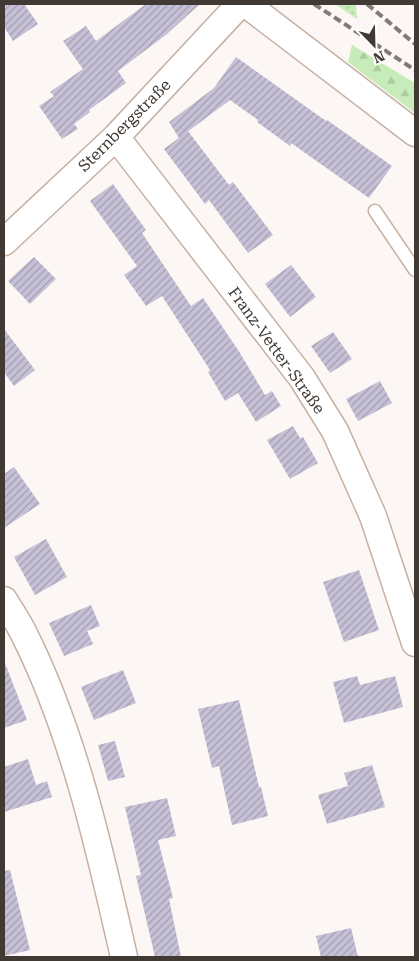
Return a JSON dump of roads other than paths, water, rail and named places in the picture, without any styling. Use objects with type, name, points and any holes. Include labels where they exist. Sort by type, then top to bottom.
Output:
[{"type":"street","name":"Sternbergstraße","points":[[4,242],[116,137],[240,4]]},
{"type":"street","points":[[246,4],[415,133]]},
{"type":"street","name":"Franz-Vetter-Straße","points":[[116,137],[302,378],[335,431],[372,516],[415,643]]},
{"type":"street","points":[[4,600],[25,635],[58,713],[88,809],[124,957]]},
{"type":"lane","points":[[375,211],[415,270]]},
{"type":"railway","points":[[314,4],[415,70]]},
{"type":"railway","points":[[367,4],[415,44]]}]
